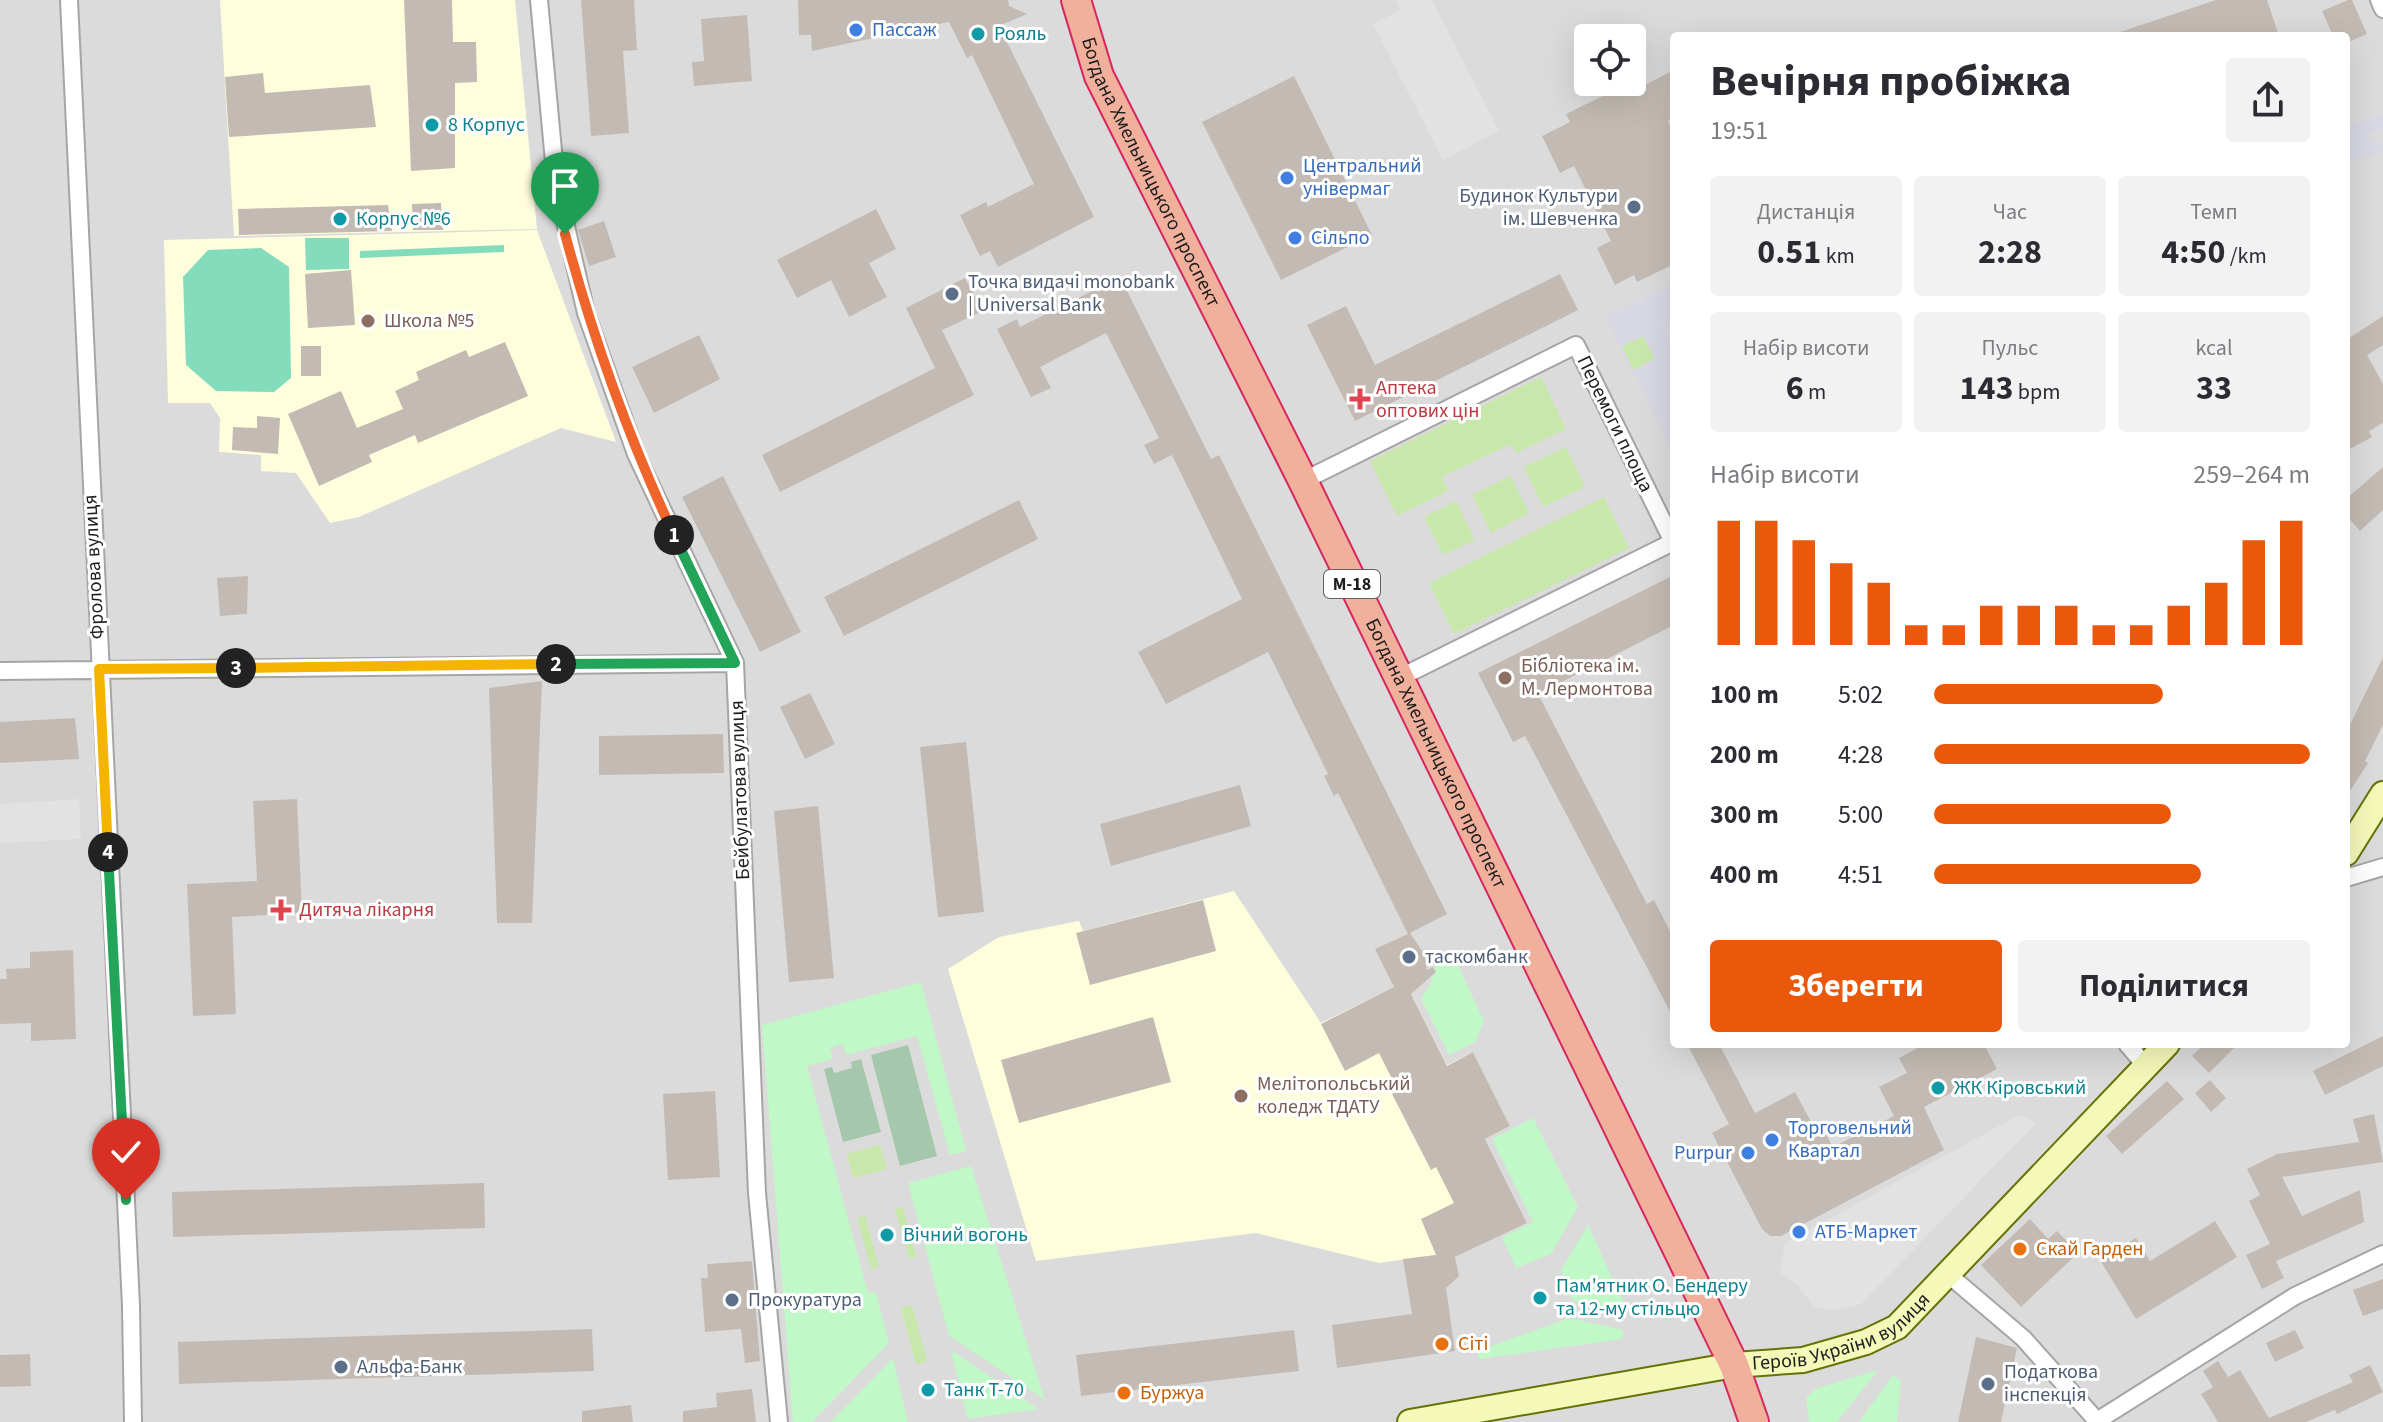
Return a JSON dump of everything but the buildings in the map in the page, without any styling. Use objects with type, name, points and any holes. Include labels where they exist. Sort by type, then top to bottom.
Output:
[{"type":"highway","name":"Богдана Хмельницького проспект","points":[[1076,0],[1099,76],[1303,481],[1734,1365],[1754,1422]]},
{"type":"main road","points":[[2350,847],[2383,794]]},
{"type":"main road","name":"Героїв України вулиця","points":[[1410,1422],[1734,1365],[1803,1360],[1866,1342],[1897,1327],[1950,1276],[2163,1048]]},
{"type":"street","name":"Фролова вулиця","points":[[69,0],[131,1306],[133,1422]]},
{"type":"street","name":"Бейбулатова вулиця","points":[[539,0],[556,183],[565,234],[586,313],[636,454],[735,663],[757,1193],[779,1422]]},
{"type":"street","points":[[2379,0],[2383,9]]},
{"type":"street","name":"Перемоги площа","points":[[1303,481],[1576,345],[1670,534]]},
{"type":"street","name":"Перемоги площа","points":[[1397,679],[1670,544]]},
{"type":"street","points":[[0,671],[735,663]]},
{"type":"street","points":[[2350,877],[2383,867]]},
{"type":"street","points":[[2130,1048],[2145,1065]]},
{"type":"street","points":[[1950,1276],[2023,1338],[2097,1422],[2295,1296],[2383,1254]]},
{"type":"shaded area","points":[[0,0],[2383,0],[2383,1422],[0,1422]]},
{"type":"shaded area","points":[[220,0],[515,0],[537,229],[234,236]]},
{"type":"shaded area","points":[[1396,0],[1432,0],[1499,131],[1443,160],[1373,24],[1400,10]]},
{"type":"shaded area","points":[[2383,115],[2383,129],[2369,134],[2372,144],[2383,141],[2383,152],[2350,163],[2350,126]]},
{"type":"shaded area","name":"Школа №5","points":[[537,230],[616,442],[561,428],[359,517],[330,523],[296,473],[261,471],[261,455],[219,452],[220,418],[210,403],[168,403],[164,240]]},
{"type":"shaded area","points":[[1670,285],[1670,323],[1663,327],[1670,341],[1670,447],[1605,317]],"holes":[[[1643,336],[1655,359],[1633,370],[1622,346]]]},
{"type":"shaded area","points":[[79,799],[81,839],[0,843],[0,804]]},
{"type":"shaded area","name":"Мелітопольський коледж ТДАТУ","points":[[1234,891],[1321,1023],[1405,982],[1447,1065],[1473,1052],[1510,1126],[1485,1139],[1527,1223],[1440,1264],[1435,1255],[1379,1263],[1256,1233],[1036,1261],[948,969],[999,937],[1079,921],[1083,931]]},
{"type":"shaded area","points":[[908,1045],[937,1156],[900,1166],[871,1055]]},
{"type":"shaded area","points":[[861,1059],[881,1132],[843,1142],[824,1069],[832,1067],[834,1073],[852,1068],[851,1062]]},
{"type":"shaded area","points":[[2019,1115],[2036,1123],[1861,1304],[1833,1310],[1816,1308],[1797,1285],[1780,1272],[1785,1243]]},
{"type":"green space","points":[[305,238],[349,238],[349,269],[306,270]]},
{"type":"green space","points":[[504,245],[504,252],[360,258],[360,251]]},
{"type":"green space","points":[[261,248],[289,267],[291,378],[274,392],[216,391],[186,365],[183,277],[208,250]]},
{"type":"green space","points":[[1644,336],[1655,359],[1633,370],[1622,346]]},
{"type":"green space","points":[[1541,377],[1566,429],[1516,453],[1511,444],[1442,477],[1448,491],[1397,516],[1370,461]]},
{"type":"green space","points":[[1566,447],[1585,487],[1543,507],[1524,467]]},
{"type":"green space","points":[[1510,476],[1529,513],[1491,533],[1472,495]]},
{"type":"green space","points":[[1604,497],[1629,548],[1454,634],[1429,583]]},
{"type":"green space","points":[[1456,501],[1475,540],[1443,555],[1424,517]]},
{"type":"green space","points":[[1453,955],[1484,1021],[1475,1042],[1449,1055],[1421,998],[1431,983],[1436,963]]},
{"type":"green space","points":[[921,982],[966,1151],[950,1155],[917,1036],[846,1055],[842,1044],[830,1048],[833,1059],[807,1066],[868,1293],[876,1292],[889,1343],[812,1422],[793,1422],[762,1025]]},
{"type":"green space","points":[[1533,1118],[1578,1207],[1551,1254],[1516,1268],[1502,1237],[1533,1222],[1492,1139]]},
{"type":"green space","points":[[880,1145],[887,1169],[853,1178],[847,1154]]},
{"type":"green space","points":[[971,1166],[1045,1400],[949,1336],[908,1183]]},
{"type":"green space","points":[[903,1207],[916,1257],[909,1259],[895,1209]]},
{"type":"green space","points":[[865,1216],[879,1267],[871,1269],[857,1218]]},
{"type":"green space","points":[[1588,1225],[1628,1312],[1573,1301],[1561,1270]]},
{"type":"green space","points":[[912,1305],[927,1361],[916,1365],[901,1308]]},
{"type":"green space","points":[[1569,1318],[1623,1330],[1622,1339],[1479,1359],[1477,1351]]},
{"type":"green space","points":[[951,1350],[1038,1409],[968,1419]]},
{"type":"green space","points":[[893,1358],[908,1422],[831,1422]]},
{"type":"green space","points":[[1878,1370],[1837,1422],[1809,1422],[1806,1398],[1815,1389]]},
{"type":"green space","points":[[1893,1375],[1901,1381],[1897,1422],[1859,1422]]},
{"type":"place","name":"Пассаж","points":[[856,30]]},
{"type":"place","name":"Рояль","points":[[978,34]]},
{"type":"place","name":"8 Корпус","points":[[432,125]]},
{"type":"place","name":"Центральний універмаг","points":[[1287,178]]},
{"type":"place","name":"Будинок Культури ім. Шевченка","points":[[1634,207]]},
{"type":"place","name":"Корпус №6","points":[[340,219]]},
{"type":"place","name":"Сільпо","points":[[1295,238]]},
{"type":"place","name":"Точка видачі monobank | Universal Bank","points":[[952,294]]},
{"type":"place","name":"Школа №5","points":[[368,321]]},
{"type":"place","name":"Аптека оптових цін","points":[[1360,399]]},
{"type":"place","name":"Бібліотека ім. М. Лермонтова","points":[[1505,678]]},
{"type":"place","name":"Дитяча лікарня","points":[[281,910]]},
{"type":"place","name":"таскомбанк","points":[[1409,957]]},
{"type":"place","name":"ЖК Кіровський","points":[[1938,1088]]},
{"type":"place","name":"Мелітопольський коледж ТДАТУ","points":[[1241,1096]]},
{"type":"place","name":"Торговельний Квартал","points":[[1772,1140]]},
{"type":"place","name":"Purpur","points":[[1748,1153]]},
{"type":"place","name":"АТБ-Маркет","points":[[1799,1232]]},
{"type":"place","name":"Вічний вогонь","points":[[887,1235]]},
{"type":"place","name":"Скай Гарден","points":[[2020,1249]]},
{"type":"place","name":"Пам'ятник О. Бендеру та 12-му стільцю","points":[[1540,1298]]},
{"type":"place","name":"Прокуратура","points":[[732,1300]]},
{"type":"place","name":"Сіті","points":[[1442,1344]]},
{"type":"place","name":"Альфа-Банк","points":[[341,1367]]},
{"type":"place","name":"Податкова інспекція","points":[[1988,1384]]},
{"type":"place","name":"Танк Т-70","points":[[928,1390]]},
{"type":"place","name":"Буржуа","points":[[1124,1393]]},
{"type":"route","points":[[126,1200],[99,669],[735,663],[636,454],[586,313],[565,234]]}]
